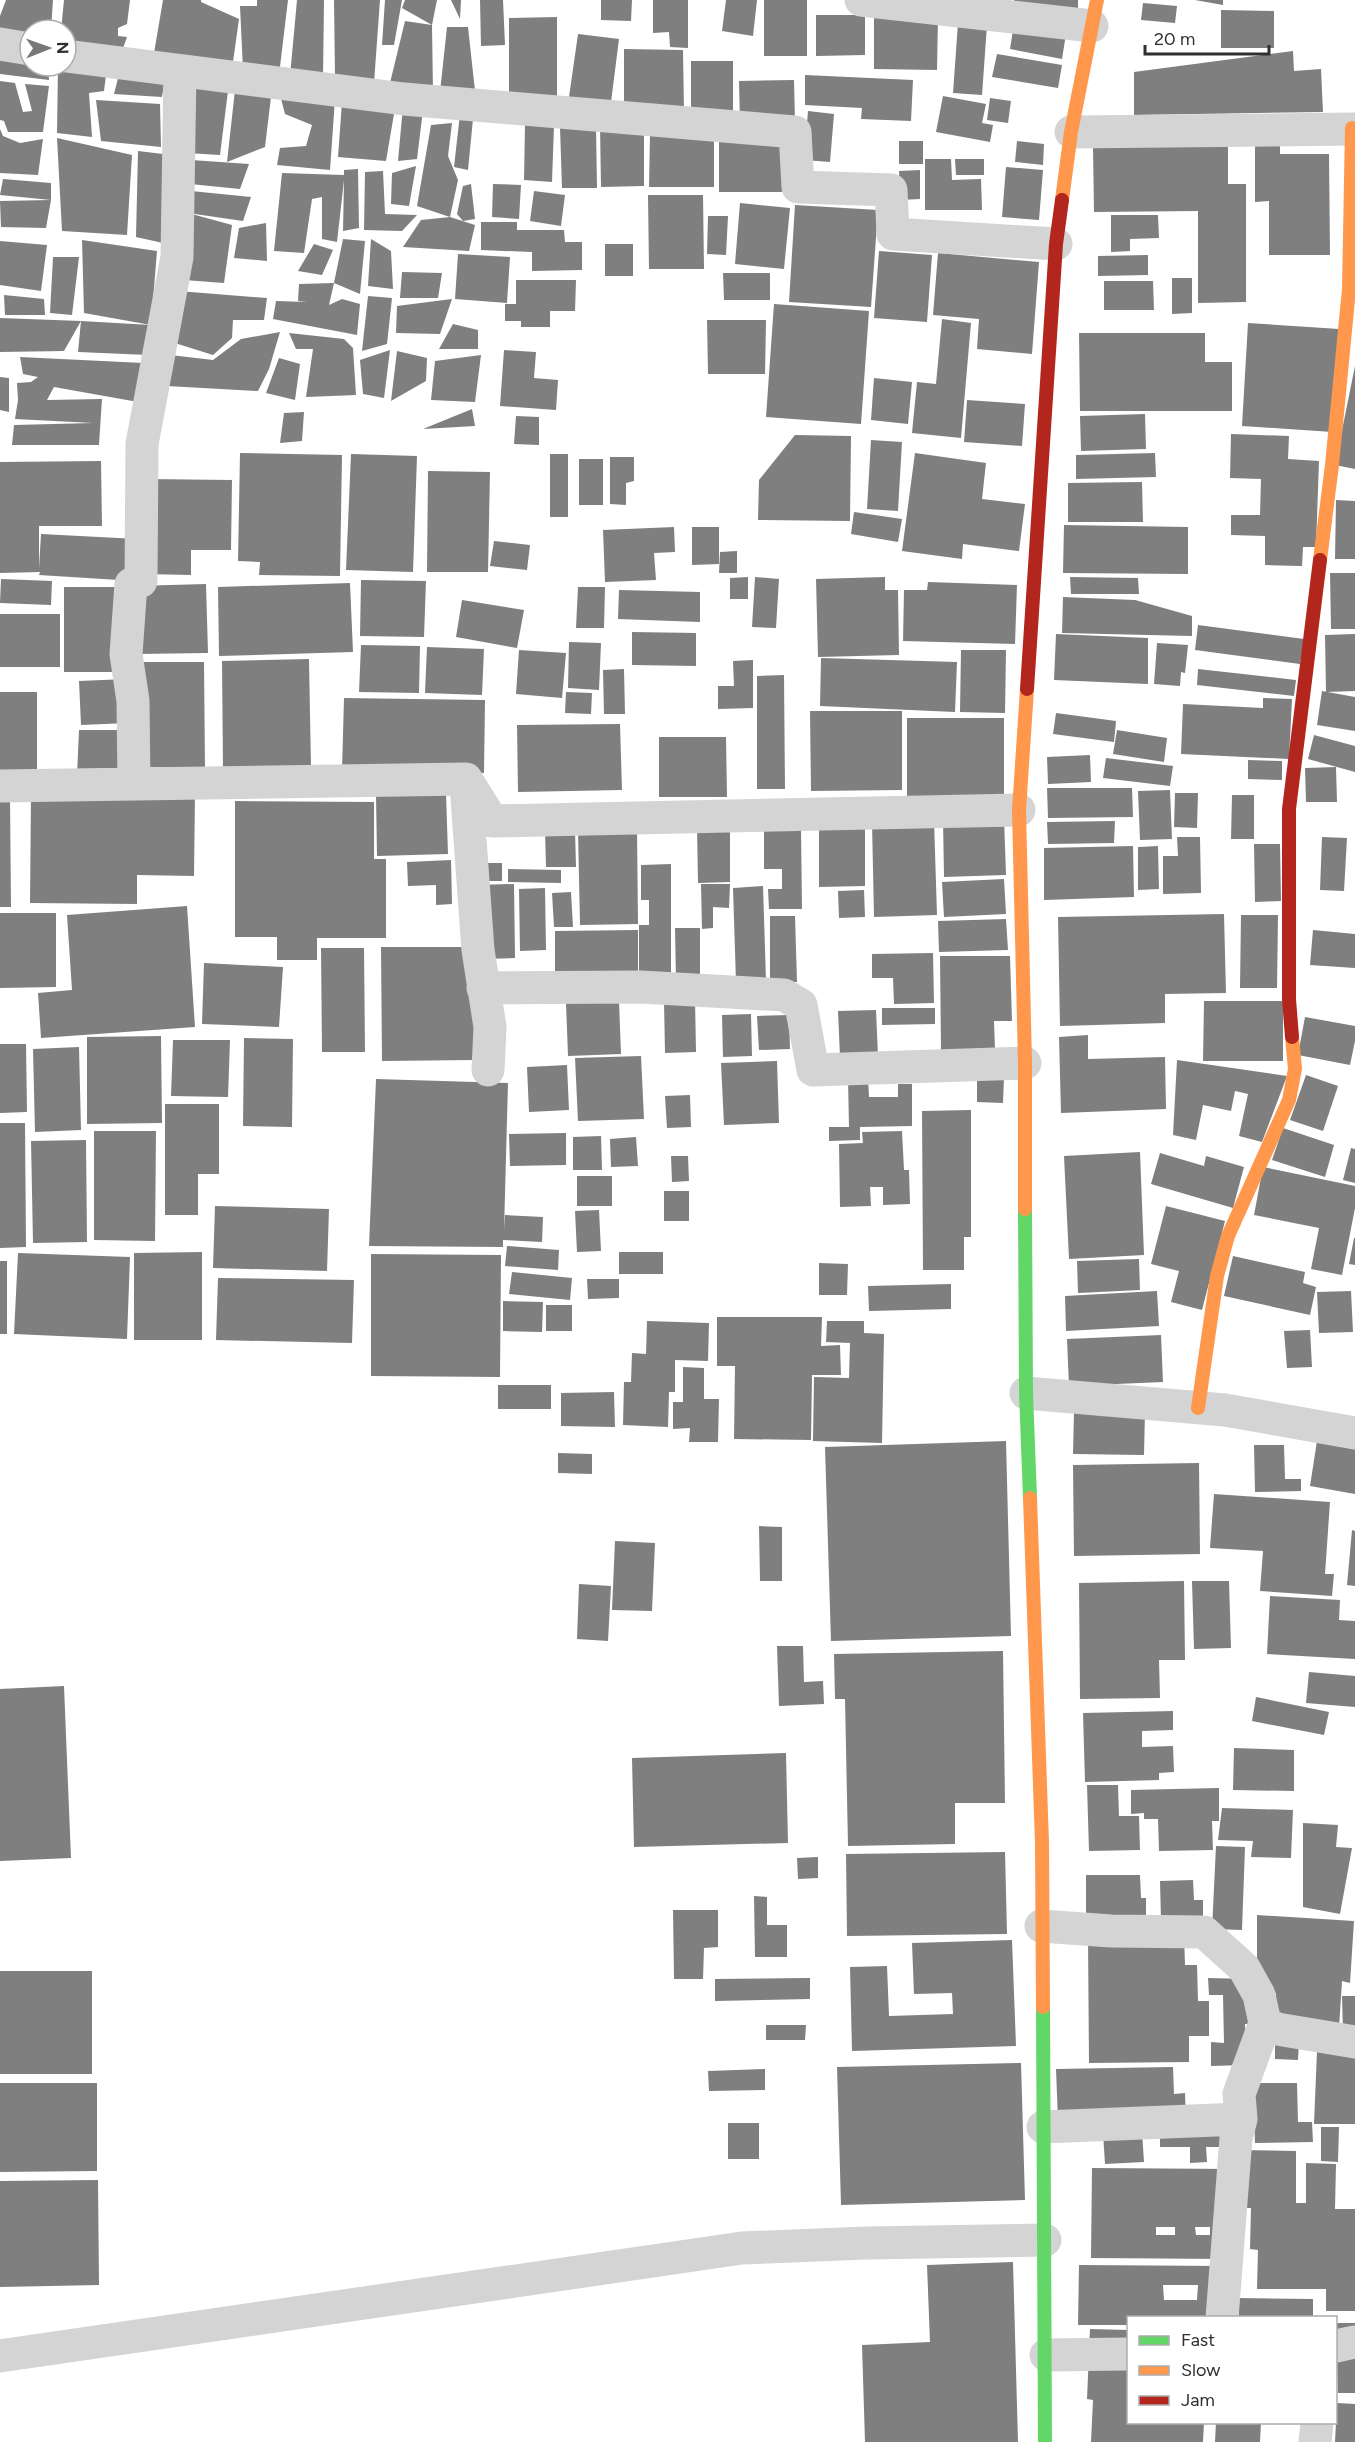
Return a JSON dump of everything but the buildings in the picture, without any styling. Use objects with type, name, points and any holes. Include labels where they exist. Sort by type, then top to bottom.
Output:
[{"type":"street","points":[[861,0],[1095,13],[1071,132],[1056,244],[1019,810],[1025,1063],[1026,1393],[1042,1843],[1045,2442]]},
{"type":"street","points":[[0,44],[18,47]]},
{"type":"street","points":[[78,58],[404,99],[795,132],[798,187],[891,190],[893,234],[1056,244]]},
{"type":"street","points":[[134,784],[133,701],[126,654],[131,584],[141,581],[142,444],[177,257],[180,71]]},
{"type":"street","points":[[1071,132],[1353,128],[1349,289],[1332,465],[1289,809],[1289,999],[1295,1069],[1289,1100],[1245,1195],[1228,1236],[1216,1276],[1198,1408]]},
{"type":"street","points":[[466,779],[492,821],[1019,810]]},
{"type":"street","points":[[0,786],[466,779]]},
{"type":"street","points":[[466,779],[478,950],[490,1027],[488,1070]]},
{"type":"street","points":[[483,988],[640,987],[784,994],[801,1005],[813,1070],[1025,1063]]},
{"type":"street","points":[[1026,1393],[1225,1410],[1355,1433]]},
{"type":"street","points":[[1041,1926],[1111,1931],[1204,1932],[1244,1968],[1259,1995],[1265,2023],[1239,2094],[1241,2119],[1236,2138],[1222,2316]]},
{"type":"street","points":[[1265,2023],[1277,2029],[1355,2042]]},
{"type":"street","points":[[1043,2127],[1241,2119]]},
{"type":"street","points":[[0,2356],[742,2248],[1044,2240]]},
{"type":"street","points":[[1337,2346],[1355,2342]]},
{"type":"street","points":[[1046,2355],[1127,2354]]},
{"type":"street","points":[[1315,2442],[1317,2424]]},
{"type":"traffic: fast","points":[[1025,1209],[1026,1393],[1030,1498]]},
{"type":"traffic: fast","points":[[1043,2007],[1045,2442]]},
{"type":"traffic: slow","points":[[1062,200],[1071,132],[1097,0]]},
{"type":"traffic: slow","points":[[1320,560],[1332,465],[1349,289],[1352,128]]},
{"type":"traffic: slow","points":[[1025,1209],[1025,1063],[1019,810],[1027,689]]},
{"type":"traffic: slow","points":[[1198,1408],[1217,1276],[1228,1236],[1289,1100],[1295,1069],[1292,1037]]},
{"type":"traffic: slow","points":[[1030,1498],[1042,1843],[1043,2007]]},
{"type":"traffic: jam","points":[[1027,689],[1056,244],[1062,200]]},
{"type":"traffic: jam","points":[[1292,1037],[1289,999],[1289,809],[1320,560]]}]
